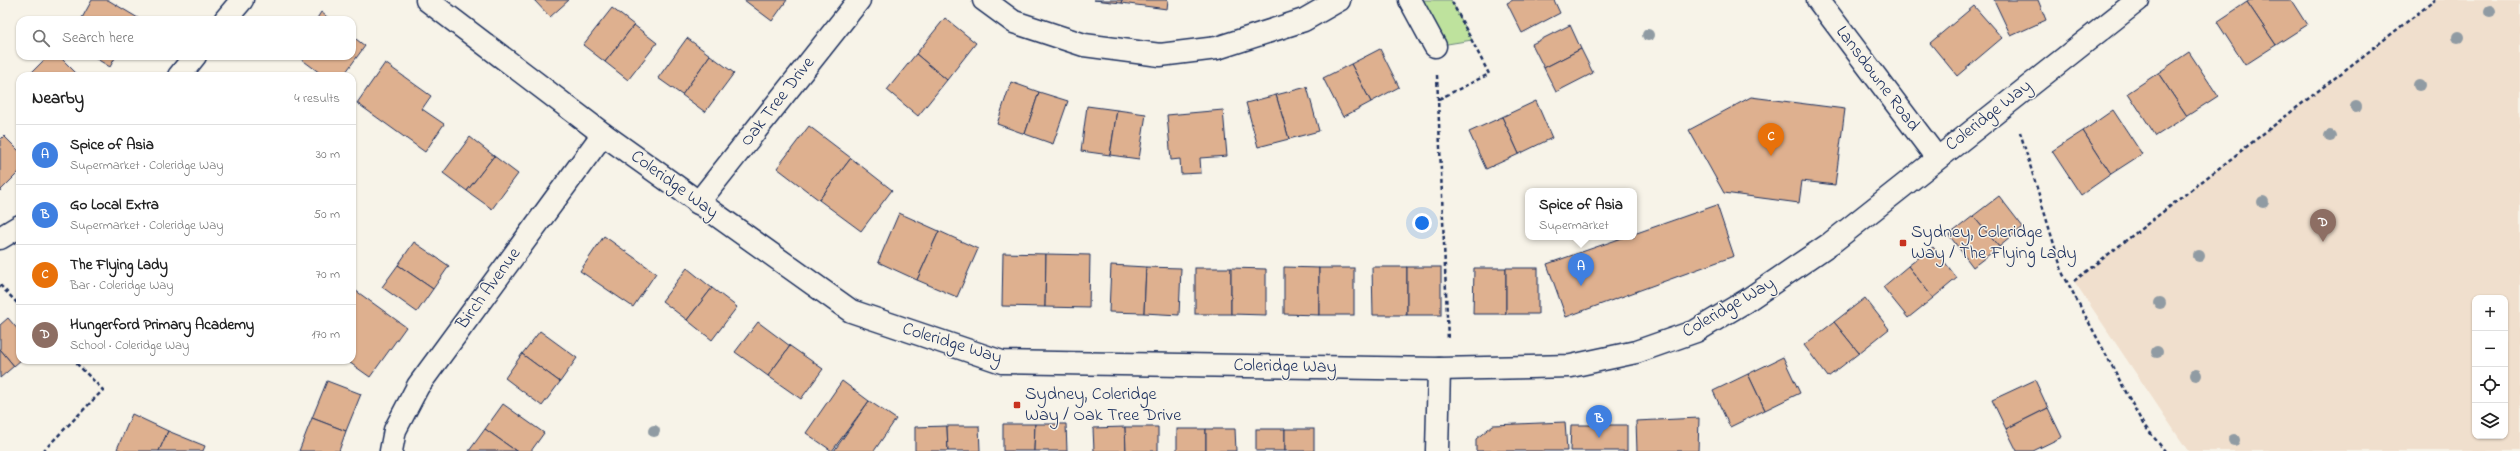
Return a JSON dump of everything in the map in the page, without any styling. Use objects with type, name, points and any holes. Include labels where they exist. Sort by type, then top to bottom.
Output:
[{"type":"street","points":[[228,16],[242,0]]},
{"type":"street","name":"Coleridge Way","points":[[427,0],[603,134],[698,204],[851,311],[1002,362],[1444,369],[1571,366],[1636,352],[1696,331],[1746,301],[1831,243],[2010,99],[2138,0]]},
{"type":"street","name":"Oak Tree Drive","points":[[698,204],[859,0]]},
{"type":"street","points":[[984,0],[1014,22],[1084,45],[1160,55],[1217,48],[1304,20],[1339,0]]},
{"type":"street","points":[[1410,0],[1435,46]]},
{"type":"street","name":"Lansdowne Road","points":[[1818,0],[1937,158]]},
{"type":"street","points":[[182,72],[192,60]]},
{"type":"street","name":"Birch Avenue","points":[[391,451],[395,430],[418,386],[603,134]]},
{"type":"street","points":[[0,238],[16,228]]},
{"type":"street","points":[[1437,451],[1444,369]]},
{"type":"path","points":[[1439,99],[1489,74],[1451,0]]},
{"type":"path","points":[[2074,281],[2435,0]]},
{"type":"path","points":[[1435,46],[1439,99],[1444,369]]},
{"type":"path","points":[[2010,99],[2063,274],[2143,424],[2165,451]]},
{"type":"path","points":[[0,285],[16,302]]},
{"type":"path","points":[[43,451],[103,390],[77,364]]},
{"type":"shaded area","points":[[2435,0],[2520,0],[2520,451],[2188,451],[2074,281]]},
{"type":"green space","points":[[1410,0],[1451,0],[1472,40],[1435,46]]},
{"type":"building","points":[[92,0],[108,0],[135,16],[83,16]]},
{"type":"building","points":[[534,0],[569,0],[550,17]]},
{"type":"building","points":[[744,0],[787,0],[772,21]]},
{"type":"building","points":[[1094,0],[1122,0],[1121,3]]},
{"type":"building","points":[[1122,0],[1168,0],[1167,9],[1121,3]]},
{"type":"building","points":[[1513,0],[1554,0],[1560,13],[1522,33],[1507,3]]},
{"type":"building","points":[[1994,0],[2038,0],[2046,20],[2011,36]]},
{"type":"building","points":[[2250,0],[2291,0],[2307,25],[2276,45],[2247,2]]},
{"type":"building","points":[[2247,2],[2276,45],[2245,65],[2217,22]]},
{"type":"building","points":[[1974,6],[2002,38],[1957,76],[1930,43]]},
{"type":"building","points":[[612,8],[634,25],[605,62],[583,45]]},
{"type":"building","points":[[321,12],[326,16],[318,16]]},
{"type":"building","points":[[945,18],[976,43],[947,80],[916,54]]},
{"type":"building","points":[[634,25],[657,43],[628,80],[605,62]]},
{"type":"building","points":[[1570,25],[1581,49],[1544,68],[1532,44]]},
{"type":"building","points":[[687,38],[710,55],[682,95],[658,78]]},
{"type":"building","points":[[356,39],[365,46],[356,58]]},
{"type":"building","points":[[1380,49],[1399,87],[1371,102],[1351,64]]},
{"type":"building","points":[[1581,49],[1593,73],[1556,92],[1544,68]]},
{"type":"building","points":[[2189,52],[2218,96],[2187,116],[2158,73]]},
{"type":"building","points":[[916,54],[947,80],[918,116],[887,90]]},
{"type":"building","points":[[710,55],[734,73],[705,112],[682,95]]},
{"type":"building","points":[[44,60],[63,60],[75,72],[32,72]]},
{"type":"building","points":[[99,60],[114,60],[110,67]]},
{"type":"building","points":[[302,60],[355,60],[346,72],[319,72]]},
{"type":"building","points":[[385,63],[431,96],[422,109],[444,124],[425,152],[357,103]]},
{"type":"building","points":[[1351,64],[1371,102],[1343,117],[1323,78]]},
{"type":"building","points":[[2158,73],[2187,116],[2156,136],[2128,93]]},
{"type":"building","points":[[1011,82],[1039,92],[1025,134],[997,124]]},
{"type":"building","points":[[1307,87],[1319,131],[1289,139],[1276,95]]},
{"type":"building","points":[[1039,92],[1068,101],[1053,144],[1025,134]]},
{"type":"building","points":[[1276,95],[1289,139],[1258,147],[1246,103]]},
{"type":"building","points":[[1751,97],[1845,109],[1835,185],[1802,181],[1799,203],[1724,193],[1689,130]]},
{"type":"building","points":[[1536,101],[1552,138],[1519,154],[1502,117]]},
{"type":"building","points":[[1087,106],[1117,110],[1110,155],[1081,151]]},
{"type":"building","points":[[1117,110],[1146,114],[1139,159],[1110,155]]},
{"type":"building","points":[[1223,110],[1227,156],[1200,158],[1201,173],[1181,174],[1180,159],[1171,160],[1167,115]]},
{"type":"building","points":[[2113,110],[2142,154],[2111,174],[2083,131]]},
{"type":"building","points":[[1502,117],[1519,154],[1486,169],[1469,132]]},
{"type":"building","points":[[809,126],[851,158],[819,200],[777,168]]},
{"type":"building","points":[[2083,131],[2111,174],[2081,195],[2052,151]]},
{"type":"building","points":[[4,136],[16,148],[16,175],[0,191],[0,140]]},
{"type":"building","points":[[470,137],[494,156],[467,191],[443,173]]},
{"type":"building","points":[[494,156],[518,174],[492,209],[467,191]]},
{"type":"building","points":[[851,158],[892,190],[861,231],[819,200]]},
{"type":"building","points":[[1999,196],[2023,227],[1999,247],[1973,216]]},
{"type":"building","points":[[1717,205],[1734,256],[1566,317],[1547,264],[1616,240],[1637,240],[1637,233]]},
{"type":"building","points":[[899,213],[939,231],[917,280],[878,262]]},
{"type":"building","points":[[1973,216],[1999,247],[1973,267],[1949,235]]},
{"type":"building","points":[[939,231],[978,249],[957,297],[917,280]]},
{"type":"building","points":[[604,236],[656,273],[633,307],[580,271]]},
{"type":"building","points":[[414,242],[449,266],[433,289],[398,265]]},
{"type":"building","points":[[1933,247],[1957,278],[1933,298],[1908,266]]},
{"type":"building","points":[[1003,253],[1046,254],[1045,307],[1002,306]]},
{"type":"building","points":[[1046,254],[1090,255],[1089,308],[1045,307]]},
{"type":"building","points":[[398,265],[433,289],[417,312],[382,287]]},
{"type":"building","points":[[1111,265],[1146,267],[1144,313],[1109,312]]},
{"type":"building","points":[[1908,266],[1933,298],[1908,318],[1883,287]]},
{"type":"building","points":[[1146,267],[1181,268],[1179,315],[1144,313]]},
{"type":"building","points":[[1284,267],[1319,268],[1319,315],[1284,314]]},
{"type":"building","points":[[1372,267],[1407,267],[1407,315],[1373,315]]},
{"type":"building","points":[[1407,267],[1441,267],[1441,315],[1407,315]]},
{"type":"building","points":[[687,268],[712,288],[687,320],[662,301]]},
{"type":"building","points":[[1195,268],[1231,268],[1231,314],[1195,314]]},
{"type":"building","points":[[1231,268],[1266,269],[1266,315],[1231,314]]},
{"type":"building","points":[[1319,268],[1354,268],[1354,315],[1319,315]]},
{"type":"building","points":[[1474,268],[1506,268],[1506,314],[1473,314]]},
{"type":"building","points":[[1506,268],[1538,268],[1538,314],[1506,314]]},
{"type":"building","points":[[712,288],[737,307],[712,340],[687,320]]},
{"type":"building","points":[[356,291],[406,327],[370,377],[352,364],[356,364]]},
{"type":"building","points":[[1865,298],[1889,329],[1859,353],[1834,322]]},
{"type":"building","points":[[8,318],[16,327],[16,364],[14,366],[0,349],[0,325]]},
{"type":"building","points":[[758,322],[790,346],[768,376],[735,352]]},
{"type":"building","points":[[1834,322],[1859,353],[1828,377],[1804,345]]},
{"type":"building","points":[[540,331],[577,358],[560,382],[522,354]]},
{"type":"building","points":[[790,346],[823,369],[801,399],[768,376]]},
{"type":"building","points":[[0,349],[14,366],[0,378]]},
{"type":"building","points":[[522,354],[560,382],[542,406],[505,378]]},
{"type":"building","points":[[1783,357],[1800,393],[1765,410],[1748,374]]},
{"type":"building","points":[[1748,374],[1765,410],[1730,427],[1713,391]]},
{"type":"building","points":[[2035,380],[2048,408],[2006,429],[1992,400]]},
{"type":"building","points":[[327,381],[361,394],[346,431],[312,418]]},
{"type":"building","points":[[842,381],[869,401],[832,451],[806,433]]},
{"type":"building","points":[[869,401],[896,419],[874,451],[834,451]]},
{"type":"building","points":[[503,404],[544,433],[531,451],[516,451],[485,429]]},
{"type":"building","points":[[2048,408],[2062,437],[2033,451],[2017,451],[2006,429]]},
{"type":"building","points":[[132,414],[168,431],[159,451],[123,451],[117,449]]},
{"type":"building","points":[[312,418],[346,431],[339,451],[299,451]]},
{"type":"building","points":[[1699,418],[1698,451],[1637,451],[1636,421]]},
{"type":"building","points":[[1565,422],[1567,451],[1476,451],[1476,439],[1493,425]]},
{"type":"building","points":[[1003,424],[1035,424],[1034,451],[1003,451]]},
{"type":"building","points":[[1035,424],[1066,424],[1067,451],[1034,451]]},
{"type":"building","points":[[1571,425],[1627,425],[1627,451],[1570,451]]},
{"type":"building","points":[[947,426],[948,451],[915,451],[915,427]]},
{"type":"building","points":[[947,426],[979,426],[980,451],[948,451]]},
{"type":"building","points":[[1125,427],[1126,451],[1094,451],[1093,428]]},
{"type":"building","points":[[1125,427],[1158,427],[1158,451],[1126,451]]},
{"type":"building","points":[[485,429],[516,451],[469,451]]},
{"type":"building","points":[[1177,429],[1206,429],[1206,451],[1177,451]]},
{"type":"building","points":[[1206,429],[1235,429],[1236,451],[1206,451]]},
{"type":"building","points":[[1256,429],[1285,429],[1285,451],[1256,451]]},
{"type":"building","points":[[1285,429],[1314,429],[1314,451],[1285,451]]},
{"type":"building","points":[[168,431],[205,446],[203,451],[159,451]]},
{"type":"place","name":"The Flying Lady","points":[[1771,156]]},
{"type":"place","name":"Hungerford Primary Academy","points":[[2323,242]]},
{"type":"place","name":"Sydney, Coleridge Way / The Flying Lady","points":[[1903,243]]},
{"type":"place","name":"Spice of Asia","points":[[1581,286]]},
{"type":"place","name":"Sydney, Coleridge Way / Oak Tree Drive","points":[[1017,405]]},
{"type":"place","name":"Go Local Extra","points":[[1599,438]]}]
